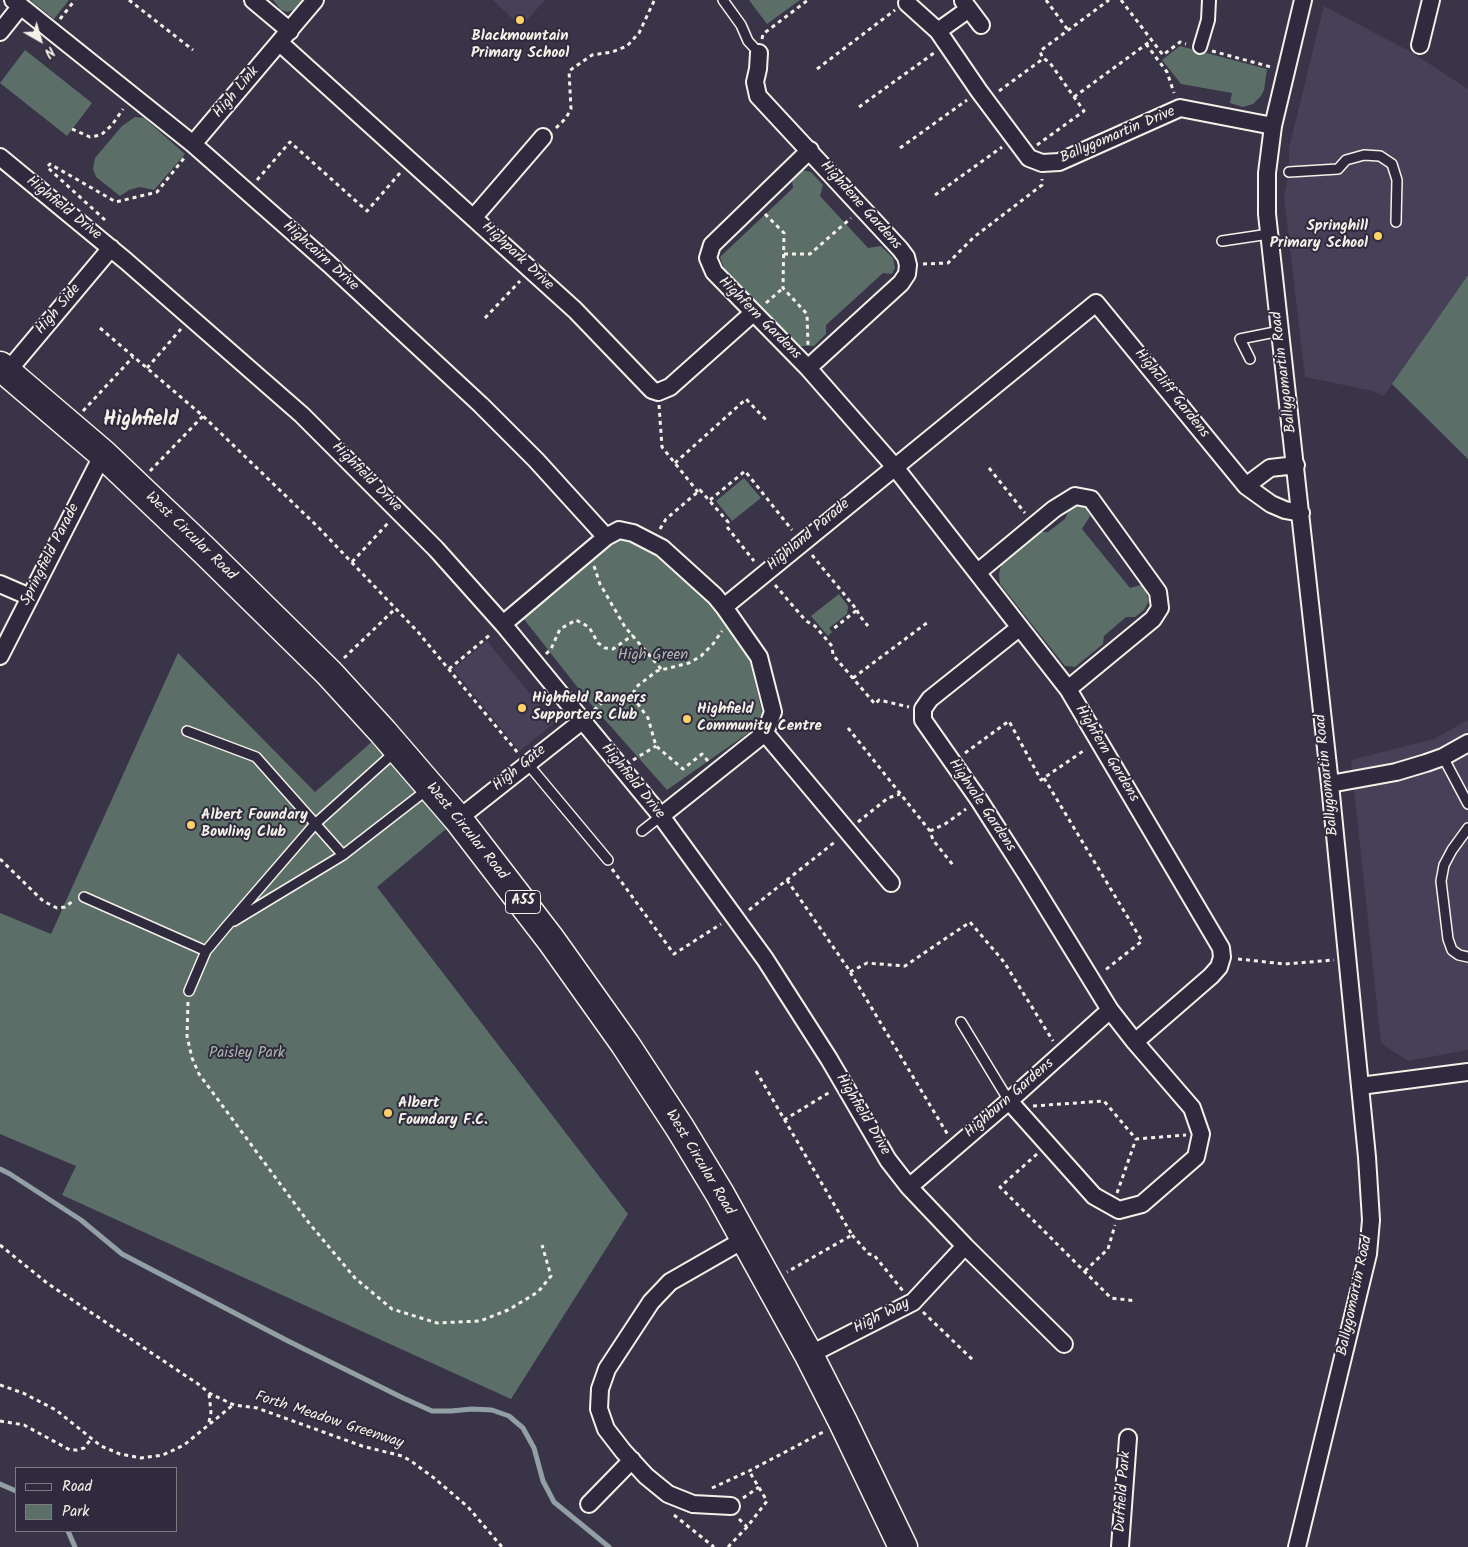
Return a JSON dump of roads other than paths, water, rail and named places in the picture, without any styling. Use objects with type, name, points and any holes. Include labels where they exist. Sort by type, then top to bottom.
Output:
[{"type":"highway","name":"West Circular Road","points":[[4,369],[103,454],[275,618],[328,673],[458,819],[551,940],[625,1044],[680,1128],[745,1239],[809,1354],[844,1422],[903,1547]]},
{"type":"street","name":"Highpark Drive","points":[[253,0],[285,37],[411,160],[575,310],[652,390],[658,392],[670,387],[754,313]]},
{"type":"street","name":"High Link","points":[[193,144],[316,0]]},
{"type":"street","points":[[1200,47],[1208,20],[1210,0]]},
{"type":"street","name":"Ballygomartin Road","points":[[1298,1547],[1369,1245],[1371,1220],[1370,1188],[1330,784],[1269,234],[1266,192],[1273,126],[1303,0]]},
{"type":"street","points":[[1420,45],[1431,0]]},
{"type":"street","points":[[0,32],[16,3]]},
{"type":"street","name":"Highcairn Drive","points":[[16,3],[193,144],[329,264],[481,405],[536,460],[606,537]]},
{"type":"street","points":[[901,6],[943,37],[966,4],[981,25]]},
{"type":"street","name":"Ballygomartin Drive","points":[[943,37],[1029,158],[1042,163],[1059,162],[1180,108],[1273,126]]},
{"type":"street","name":"Highdene Gardens","points":[[759,54],[755,82],[758,96],[900,249],[906,257],[908,265],[907,274],[901,283],[808,368]]},
{"type":"street","points":[[474,217],[533,140]]},
{"type":"street","name":"Highfern Gardens","points":[[810,150],[712,245],[708,258],[714,272],[808,368],[894,466],[1068,689],[1221,948],[1222,957],[1219,967],[1211,976],[1135,1042]]},
{"type":"street","name":"Highfield Drive","points":[[0,157],[111,248],[302,415],[436,549],[503,624],[661,816],[765,959],[829,1060],[888,1160],[909,1187],[965,1246],[1064,1344]]},
{"type":"street","name":"High Side","points":[[4,369],[111,248]]},
{"type":"street","name":"Highcliff Gardens","points":[[894,466],[1096,303],[1246,486],[1271,504],[1285,510],[1301,513]]},
{"type":"street","name":"Springfield Parade","points":[[0,656],[103,454]]},
{"type":"street","points":[[1246,486],[1270,468],[1296,465]]},
{"type":"street","name":"Highland Parade","points":[[729,613],[764,574],[894,466]]},
{"type":"street","points":[[978,572],[1054,509],[1075,496],[1091,499],[1158,592],[1160,608],[1153,618],[1068,689]]},
{"type":"street","points":[[503,624],[606,537],[619,530],[633,533],[662,548],[715,596],[729,613],[759,657],[772,712],[765,733],[661,816]]},
{"type":"street","points":[[0,584],[30,597]]},
{"type":"street","name":"Highvale Gardens","points":[[1012,1104],[1094,1196],[1116,1208],[1142,1204],[1196,1157],[1201,1134],[1192,1108],[1110,1010],[979,800],[923,720],[923,710],[930,699],[1019,628]]},
{"type":"street","name":"High Gate","points":[[458,819],[582,721]]},
{"type":"street","points":[[765,733],[891,883]]},
{"type":"street","points":[[1330,784],[1396,772],[1443,757],[1468,743]]},
{"type":"street","name":"Highburn Gardens","points":[[909,1187],[956,1145],[1012,1104],[1063,1053],[1110,1010]]},
{"type":"street","points":[[1360,1086],[1468,1072]]},
{"type":"street","points":[[731,1506],[693,1504],[668,1494],[646,1476],[606,1429],[600,1409],[600,1389],[607,1369],[651,1302],[670,1282],[745,1239]]},
{"type":"street","name":"High Way","points":[[809,1354],[913,1302],[965,1246]]},
{"type":"street","name":"Duffield Park","points":[[1120,1547],[1128,1438]]},
{"type":"street","points":[[589,1504],[632,1460]]},
{"type":"lane","points":[[723,0],[741,25],[748,41],[759,54]]},
{"type":"lane","points":[[1289,172],[1338,169],[1346,160],[1364,156],[1380,156],[1392,164],[1397,180],[1396,222]]},
{"type":"lane","points":[[1222,241],[1269,234]]},
{"type":"lane","points":[[1250,359],[1240,339],[1280,331]]},
{"type":"lane","points":[[187,731],[256,757],[342,855]]},
{"type":"lane","points":[[189,991],[206,951],[315,824],[398,750]]},
{"type":"lane","points":[[1443,757],[1468,804]]},
{"type":"lane","points":[[527,763],[608,860]]},
{"type":"lane","points":[[226,927],[342,855],[431,787]]},
{"type":"lane","points":[[642,831],[661,816]]},
{"type":"lane","points":[[1468,828],[1444,865],[1441,880],[1448,938],[1452,950],[1459,956],[1468,957]]},
{"type":"lane","points":[[84,897],[206,951]]},
{"type":"lane","points":[[961,1022],[1012,1104]]},
{"type":"waterway","points":[[0,1169],[81,1220],[122,1254],[288,1341],[403,1398],[432,1411],[492,1410],[509,1416],[523,1428],[534,1448],[543,1481],[554,1502],[609,1547]]},
{"type":"waterway","points":[[0,1484],[15,1491]]},
{"type":"waterway","points":[[68,1532],[75,1547]]},
{"type":"place","name":"Blackmountain Primary School","points":[[520,20]]},
{"type":"place","name":"Springhill Primary School","points":[[1378,236]]},
{"type":"place","name":"Highfield Rangers Supporters Club","points":[[522,708]]},
{"type":"place","name":"Highfield Community Centre","points":[[687,719]]},
{"type":"place","name":"Albert Foundary Bowling Club","points":[[191,825]]},
{"type":"place","name":"Albert Foundary F.C.","points":[[388,1113]]},
{"type":"district","name":"Highfield","points":[[141,422]]},
{"type":"park label","name":"High Green","points":[[653,656]]},
{"type":"park label","name":"Paisley Park","points":[[247,1054]]}]
